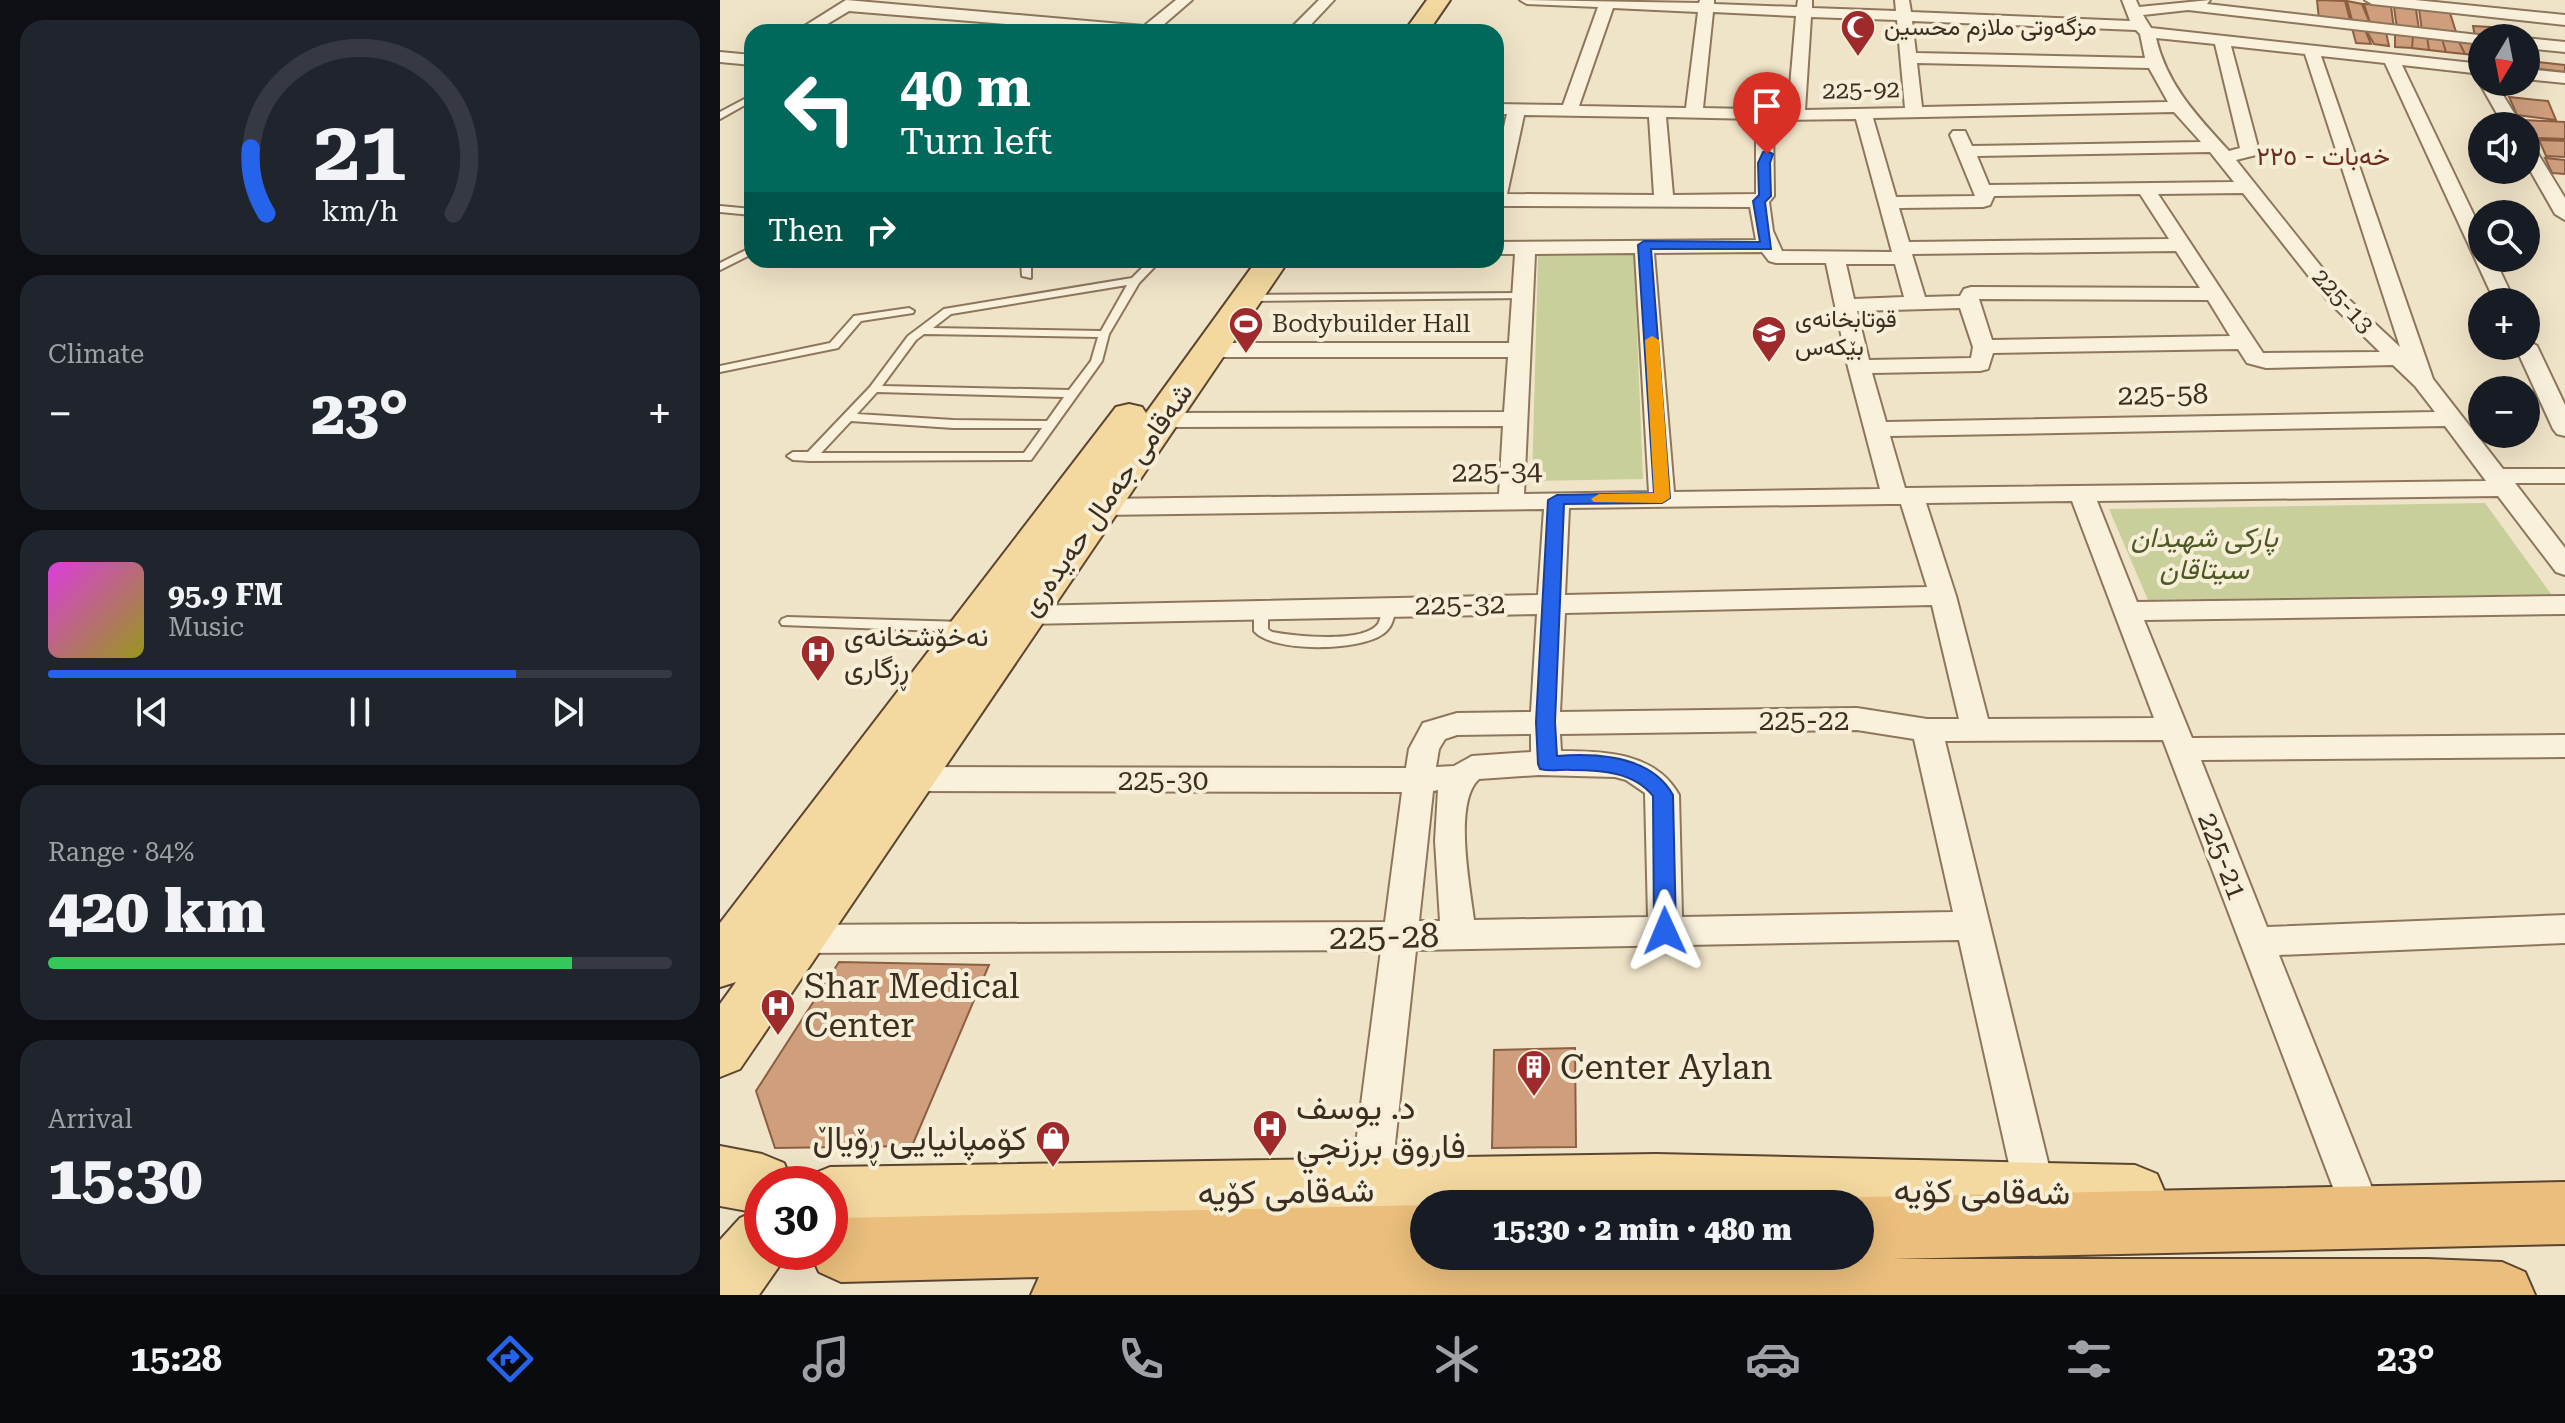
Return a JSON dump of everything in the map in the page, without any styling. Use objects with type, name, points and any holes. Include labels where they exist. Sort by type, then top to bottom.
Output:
[{"type":"highway","name":"شەقامی کۆیە","points":[[1874,1228],[2565,1213]]},
{"type":"highway","name":"شەقامی کۆیە","points":[[848,1219],[1410,1237]]},
{"type":"highway","points":[[1064,1295],[1214,1291],[2427,1291],[2502,1295]]},
{"type":"main road","points":[[1422,24],[1439,0]]},
{"type":"main road","points":[[1444,24],[1461,0]]},
{"type":"main road","name":"شەقامی جەمال حەیدەری","points":[[720,1072],[732,1034],[907,779],[1101,507],[1140,433],[1244,279],[1261,268]]},
{"type":"main road","name":"شەقامی جەمال حەیدەری","points":[[723,959],[973,627],[1210,350],[1244,279]]},
{"type":"main road","points":[[720,1176],[744,1181]]},
{"type":"main road","name":"شەقامی کۆیە","points":[[906,1196],[1656,1184],[2123,1193],[2364,1218]]},
{"type":"main road","points":[[848,1191],[906,1196]]},
{"type":"main road","points":[[848,1215],[906,1196]]},
{"type":"main road","points":[[720,1197],[744,1198]]},
{"type":"main road","points":[[723,1295],[744,1261]]},
{"type":"street","points":[[921,12],[940,0]]},
{"type":"street","points":[[1156,24],[1185,0]]},
{"type":"street","points":[[1303,24],[1327,0]]},
{"type":"street","points":[[1527,0],[1903,8],[2001,20],[2137,18],[2204,0]]},
{"type":"street","points":[[1997,0],[2001,20]]},
{"type":"street","points":[[2290,0],[2303,49],[2423,381]]},
{"type":"street","points":[[2372,0],[2565,20]]},
{"type":"street","points":[[1569,111],[1607,2]]},
{"type":"street","points":[[816,24],[851,3],[1057,24]]},
{"type":"street","points":[[1694,114],[1706,4]]},
{"type":"street","points":[[1796,115],[1805,6]]},
{"type":"street","points":[[2188,6],[2468,37]]},
{"type":"street","points":[[1903,8],[1914,113]]},
{"type":"street","points":[[2137,18],[2222,41],[2468,71]]},
{"type":"street","name":"225-13","points":[[2137,18],[2154,63],[2179,107],[2336,298],[2423,381],[2565,566]]},
{"type":"street","points":[[1006,24],[1012,20]]},
{"type":"street","points":[[1966,151],[2250,151],[2222,41]]},
{"type":"street","points":[[2540,44],[2565,47]]},
{"type":"street","points":[[720,57],[744,59]]},
{"type":"street","points":[[1908,58],[2154,63]]},
{"type":"street","points":[[2391,59],[2468,223]]},
{"type":"street","points":[[2540,75],[2565,78]]},
{"type":"street","name":"225-92","points":[[1504,109],[1796,115],[2179,107]]},
{"type":"street","points":[[1504,164],[1516,110]]},
{"type":"street","points":[[1657,113],[1664,200]]},
{"type":"street","points":[[1951,113],[1984,194]]},
{"type":"street","points":[[1863,114],[1916,303]]},
{"type":"street","points":[[1504,200],[1759,201],[1765,196],[1764,163],[1767,154],[1764,115]]},
{"type":"street","points":[[2540,172],[2565,214]]},
{"type":"street","points":[[1888,203],[1970,204],[1984,194],[2247,187]]},
{"type":"street","points":[[2146,189],[2255,358],[2266,361],[2398,358]]},
{"type":"street","points":[[1759,201],[1769,250],[1776,257],[1835,258],[1902,253],[2181,245]]},
{"type":"street","points":[[1504,248],[1644,245],[1769,250]]},
{"type":"street","points":[[1644,245],[1662,498]]},
{"type":"street","points":[[1511,501],[1525,248]]},
{"type":"street","points":[[1835,258],[1859,367],[1877,429],[1943,596],[1976,729]]},
{"type":"street","points":[[1859,367],[1971,367],[1980,364],[1984,347],[1968,302],[1971,293],[2212,294]]},
{"type":"street","points":[[1846,305],[1968,302]]},
{"type":"street","points":[[1984,347],[2245,342]]},
{"type":"street","points":[[1210,350],[1518,350]]},
{"type":"street","points":[[2533,360],[2565,429]]},
{"type":"street","points":[[1140,433],[1514,419]]},
{"type":"street","name":"225-58","points":[[1877,429],[2451,419]]},
{"type":"street","name":"225-34","points":[[1101,507],[2082,495],[2500,482],[2565,476]]},
{"type":"street","name":"225-21","points":[[2082,495],[2364,1218]]},
{"type":"street","points":[[1547,764],[1545,722],[1557,500]]},
{"type":"street","name":"225-32","points":[[1025,615],[1943,596]]},
{"type":"street","points":[[2127,611],[2565,605]]},
{"type":"street","name":"225-22","points":[[1419,780],[1424,749],[1434,731],[1457,724],[1857,719],[1927,730],[1976,729],[2177,739],[2565,746]]},
{"type":"street","points":[[1927,730],[2035,1191]]},
{"type":"street","name":"225-30","points":[[907,779],[1419,780],[1460,777],[1472,768],[1571,762],[1624,767],[1651,779],[1663,795],[1665,931]]},
{"type":"street","points":[[1458,935],[1451,818],[1453,793],[1460,777]]},
{"type":"street","points":[[1370,1190],[1419,780]]},
{"type":"street","name":"225-28","points":[[796,939],[1400,936],[1973,926]]},
{"type":"street","points":[[2257,942],[2565,929]]},
{"type":"lane","points":[[720,116],[744,102]]},
{"type":"lane","points":[[720,209],[744,211]]},
{"type":"lane","points":[[720,267],[744,254]]},
{"type":"lane","points":[[1026,268],[1027,276]]},
{"type":"lane","points":[[793,456],[1027,457],[1096,361],[1104,334],[1135,281],[1148,268]]},
{"type":"lane","points":[[1244,279],[1521,296]]},
{"type":"lane","points":[[810,457],[874,389],[912,338],[948,311],[1135,281]]},
{"type":"lane","points":[[720,369],[834,346],[858,318],[909,311]]},
{"type":"lane","points":[[921,331],[1104,334]]},
{"type":"lane","points":[[874,389],[1073,394]]},
{"type":"lane","points":[[850,417],[953,424],[1052,425]]},
{"type":"lane","points":[[787,622],[973,627]]},
{"type":"green space","points":[[1634,254],[1643,479],[1532,481],[1538,256]]},
{"type":"green space","name":"پارکی شهیدان سیتاقان","points":[[2485,503],[2551,594],[2148,600],[2109,509]]},
{"type":"building","points":[[2317,0],[2345,1],[2351,24],[2319,20]]},
{"type":"building","points":[[2347,1],[2362,4],[2371,26],[2353,24]]},
{"type":"building","points":[[2364,4],[2391,6],[2394,29],[2371,26]]},
{"type":"building","points":[[2394,7],[2416,9],[2419,30],[2397,29]]},
{"type":"building","points":[[2419,9],[2450,13],[2457,35],[2422,31]]},
{"type":"building","points":[[2352,28],[2365,30],[2371,44],[2356,43]]},
{"type":"building","points":[[2366,30],[2386,32],[2389,46],[2374,44]]},
{"type":"building","points":[[2395,34],[2413,36],[2412,48],[2395,47]]},
{"type":"building","points":[[2413,36],[2427,37],[2429,50],[2412,48]]},
{"type":"building","points":[[2427,37],[2442,39],[2446,52],[2429,50]]},
{"type":"building","points":[[2442,39],[2459,42],[2465,54],[2446,52]]},
{"type":"building","points":[[2459,42],[2468,43],[2468,54]]},
{"type":"building","points":[[2540,62],[2565,65],[2565,72],[2540,69]]},
{"type":"building","points":[[2509,97],[2548,101],[2556,120],[2540,118],[2540,112],[2516,112]]},
{"type":"building","points":[[2540,121],[2565,122],[2565,139],[2540,138]]},
{"type":"building","points":[[2540,140],[2565,141],[2565,157],[2546,156]]},
{"type":"building","points":[[2545,158],[2565,160],[2565,174],[2552,173]]},
{"type":"building","points":[[839,962],[989,965],[912,1146],[775,1148],[756,1091]]},
{"type":"building","name":"Center Aylan","points":[[1575,1048],[1576,1147],[1492,1148],[1494,1050]]},
{"type":"slow traffic","points":[[1599,499],[1662,498],[1652,340]]},
{"type":"place","name":"مزگه‌وتی ملازم محسین","points":[[1858,58]]},
{"type":"place","name":"Bodybuilder Hall","points":[[1246,355]]},
{"type":"place","name":"قوتابخانەی بێكه‌س","points":[[1769,364]]},
{"type":"place","name":"نەخۆشخانەی ڕزگاری","points":[[818,683]]},
{"type":"place","name":"Shar Medical Center","points":[[778,1037]]},
{"type":"place","name":"Center Aylan","points":[[1534,1098]]},
{"type":"place","name":"د. يوسف فاروق برزنجي","points":[[1270,1158]]},
{"type":"place","name":"کۆمپانیایی ڕۆیاڵ","points":[[1053,1169]]},
{"type":"district","name":"خەبات - ٢٢٥","points":[[2323,156]]},
{"type":"route","points":[[1665,931],[1663,795],[1651,779],[1624,767],[1571,762],[1547,764],[1545,722],[1557,500],[1662,498],[1644,245],[1767,246],[1759,201],[1765,196],[1764,163],[1767,154]]}]
